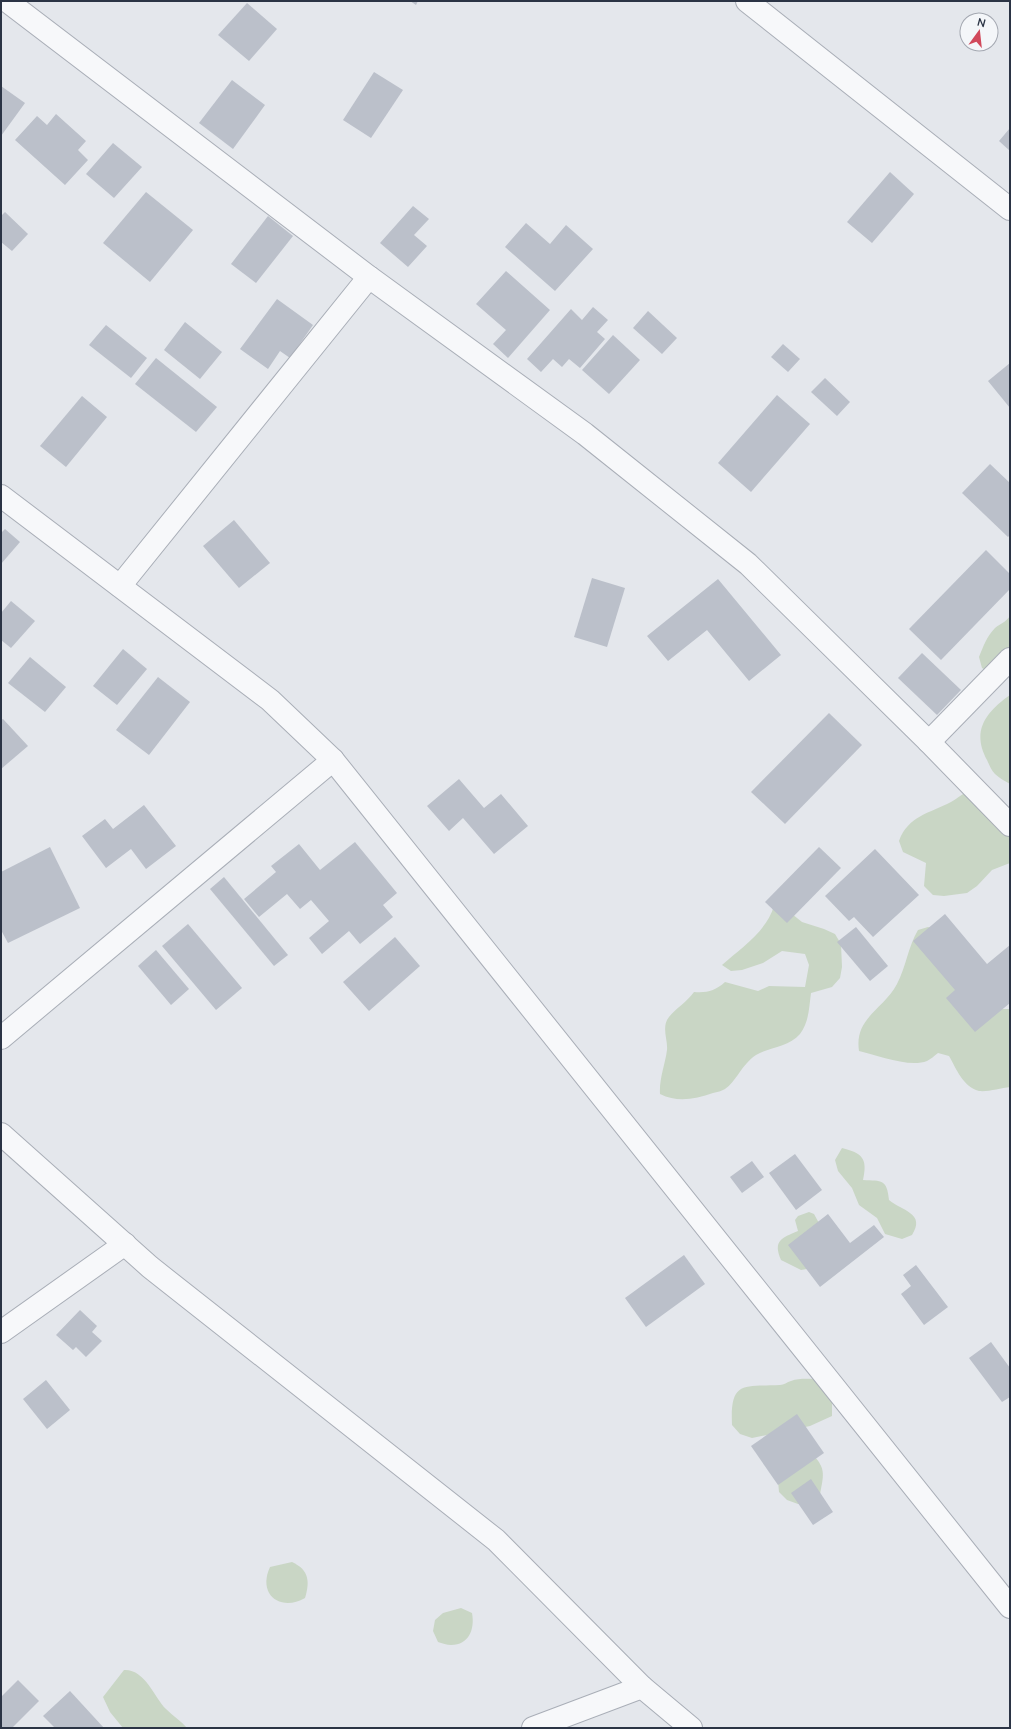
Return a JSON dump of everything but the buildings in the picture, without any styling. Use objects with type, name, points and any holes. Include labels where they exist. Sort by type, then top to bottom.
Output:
[{"type":"street","points":[[7,1],[369,277],[585,434],[748,564],[929,742],[1010,825]]},
{"type":"street","points":[[747,1],[1010,209]]},
{"type":"street","points":[[120,586],[369,277]]},
{"type":"street","points":[[1,496],[270,700],[333,760],[1010,1608]]},
{"type":"street","points":[[929,742],[1010,660]]},
{"type":"street","points":[[1,1038],[333,760]]},
{"type":"street","points":[[1,1134],[150,1267],[496,1540],[642,1687],[691,1728]]},
{"type":"street","points":[[1,1332],[125,1244]]},
{"type":"street","points":[[534,1728],[642,1687]]},
{"type":"green space","points":[[1010,616],[1010,661],[993,674],[982,668],[979,657],[992,631]]},
{"type":"green space","points":[[1010,695],[1010,784],[998,777],[992,771],[982,750],[980,740],[981,731],[988,715],[1001,701]]},
{"type":"green space","points":[[970,791],[1010,820],[1010,863],[992,870],[977,886],[967,893],[944,896],[933,895],[924,886],[926,863],[903,852],[899,841],[908,826],[920,816],[951,802]]},
{"type":"green space","points":[[774,906],[792,914],[802,922],[835,934],[841,944],[842,967],[840,978],[832,987],[811,993],[807,1020],[800,1034],[796,1038],[790,1042],[756,1055],[747,1063],[733,1082],[725,1089],[700,1097],[686,1099],[667,1097],[660,1094],[661,1077],[667,1050],[665,1025],[669,1017],[694,992],[711,991],[718,988],[725,982],[758,991],[769,986],[805,987],[809,965],[805,954],[782,951],[763,963],[742,970],[731,971],[722,965],[759,932]]},
{"type":"green space","points":[[928,927],[939,930],[988,1009],[1010,1009],[1010,1087],[983,1091],[973,1089],[964,1081],[949,1056],[938,1053],[927,1061],[911,1063],[859,1051],[861,1030],[865,1022],[891,993],[897,984],[918,930]]},
{"type":"green space","points":[[842,1148],[854,1152],[862,1158],[865,1166],[863,1180],[882,1182],[887,1188],[889,1200],[911,1213],[916,1222],[916,1228],[912,1235],[902,1239],[885,1234],[877,1218],[859,1205],[852,1188],[838,1171],[835,1160]]},
{"type":"green space","points":[[809,1212],[814,1214],[820,1225],[807,1269],[801,1270],[781,1260],[778,1244],[783,1238],[798,1231],[795,1220],[798,1216]]},
{"type":"green space","points":[[797,1379],[816,1379],[832,1394],[832,1416],[810,1426],[752,1438],[740,1434],[732,1425],[733,1400],[741,1389],[757,1386],[781,1385]]},
{"type":"green space","points":[[813,1455],[820,1465],[823,1474],[820,1495],[810,1503],[798,1504],[787,1500],[779,1492],[778,1481]]},
{"type":"green space","points":[[292,1562],[298,1565],[305,1572],[307,1577],[308,1581],[305,1598],[296,1602],[280,1602],[269,1593],[267,1586],[267,1577],[270,1567]]},
{"type":"green space","points":[[461,1608],[472,1613],[473,1625],[469,1635],[462,1642],[457,1644],[449,1645],[438,1642],[433,1631],[435,1620],[443,1613]]},
{"type":"green space","points":[[124,1670],[138,1674],[166,1709],[187,1728],[123,1728],[110,1712],[103,1697]]}]
